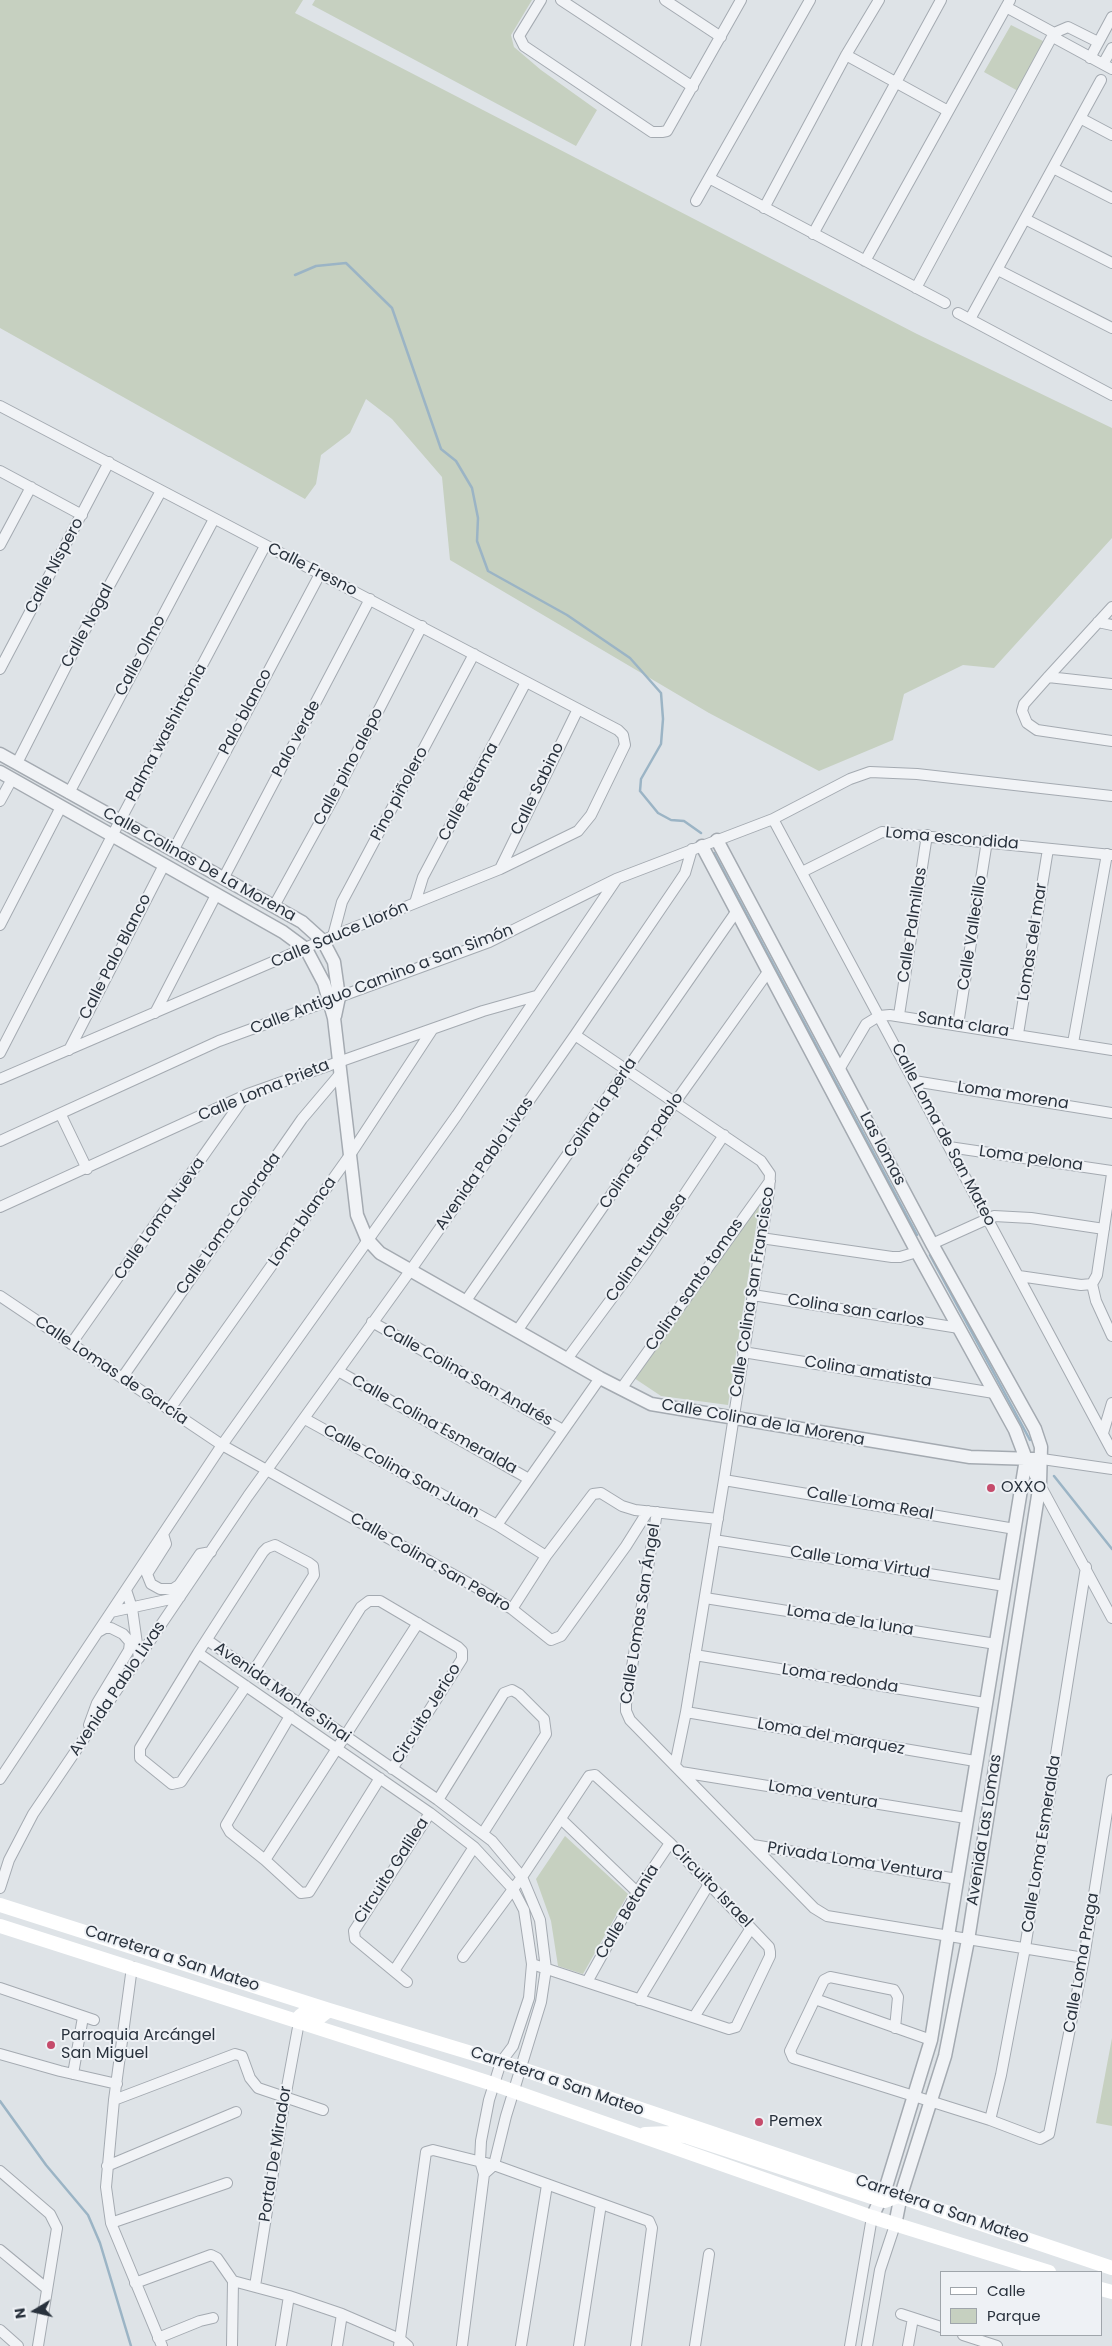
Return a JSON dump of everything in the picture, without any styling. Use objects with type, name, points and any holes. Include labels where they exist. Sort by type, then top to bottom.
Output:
[{"type":"main road","name":"Carretera a San Mateo","points":[[0,1905],[329,2010],[501,2062],[883,2195],[901,2195],[1112,2268]]},
{"type":"main road","name":"Carretera a San Mateo","points":[[0,1926],[494,2084],[895,2225],[1045,2271]]},
{"type":"main road","points":[[132,1967],[130,1963],[135,1958],[150,1961],[163,1956]]},
{"type":"main road","points":[[300,2022],[300,2016],[304,2013],[320,2017],[329,2010]]},
{"type":"main road","points":[[636,2134],[668,2133],[688,2137],[883,2195]]},
{"type":"street","points":[[541,0],[519,36],[524,46],[652,132],[667,131],[741,0]]},
{"type":"street","points":[[561,0],[693,87]]},
{"type":"street","points":[[665,0],[720,38]]},
{"type":"street","points":[[696,201],[810,0]]},
{"type":"street","points":[[764,208],[846,55],[878,0]]},
{"type":"street","points":[[814,234],[941,0]]},
{"type":"street","points":[[865,261],[1008,3],[1054,35],[1107,67],[1112,48]]},
{"type":"street","points":[[1090,58],[1112,17]]},
{"type":"street","points":[[916,288],[1054,35],[1068,27],[1098,42]]},
{"type":"street","points":[[846,55],[948,111]]},
{"type":"street","points":[[970,320],[1101,80]]},
{"type":"street","points":[[1080,118],[1112,135]]},
{"type":"street","points":[[1053,168],[1112,198]]},
{"type":"street","points":[[709,178],[945,303]]},
{"type":"street","points":[[1025,219],[1112,263]]},
{"type":"street","points":[[998,270],[1112,328]]},
{"type":"street","points":[[958,313],[1112,395]]},
{"type":"street","name":"Calle Fresno","points":[[0,406],[422,626],[623,735]]},
{"type":"street","name":"Calle Níspero","points":[[0,669],[109,462]]},
{"type":"street","points":[[0,472],[82,515]]},
{"type":"street","points":[[0,544],[31,487]]},
{"type":"street","name":"Calle Nogal","points":[[17,764],[80,639],[161,491]]},
{"type":"street","name":"Calle Olmo","points":[[69,794],[214,519]]},
{"type":"street","name":"Palma washintonia","points":[[0,1053],[112,836],[266,546]]},
{"type":"street","name":"Palo blanco","points":[[173,851],[320,574]]},
{"type":"street","name":"Palo verde","points":[[223,879],[370,599]]},
{"type":"street","points":[[1112,607],[1024,704],[1022,711],[1027,723],[1037,730],[1112,741]]},
{"type":"street","points":[[1098,622],[1112,625]]},
{"type":"street","name":"Calle pino alepo","points":[[274,906],[335,795],[422,626]]},
{"type":"street","name":"Pino piñolero","points":[[328,938],[342,902],[474,654]]},
{"type":"street","points":[[1048,677],[1112,684]]},
{"type":"street","name":"Calle Retama","points":[[415,903],[423,876],[526,682]]},
{"type":"street","name":"Calle Sabino","points":[[500,870],[578,709]]},
{"type":"street","name":"Calle Sauce Llorón","points":[[0,1079],[328,938],[500,870],[578,831],[585,824],[624,752],[623,735]]},
{"type":"street","name":"Calle Colinas De La Morena","points":[[0,754],[328,938],[337,970],[334,1018],[350,1155],[358,1215],[367,1240]]},
{"type":"street","name":"Calle Colinas De La Morena","points":[[0,772],[283,932],[306,949],[334,999]]},
{"type":"street","name":"Calle Antiguo Camino a San Simón","points":[[0,1141],[61,1115],[219,1041],[489,942],[616,879],[773,819],[850,779],[870,772],[917,774],[1112,796]]},
{"type":"street","points":[[0,800],[12,779]]},
{"type":"street","points":[[0,925],[61,807]]},
{"type":"street","name":"Calle Loma de San Mateo","points":[[773,819],[1112,1451]]},
{"type":"street","name":"Loma escondida","points":[[802,872],[874,834],[891,831],[1109,855]]},
{"type":"street","name":"Calle Palmillas","points":[[899,1015],[927,835]]},
{"type":"street","name":"Las lomas","points":[[717,840],[932,1244],[1034,1429],[1041,1447],[1042,1459]]},
{"type":"street","name":"Calle Vallecillo","points":[[958,1025],[988,841]]},
{"type":"street","name":"Las lomas","points":[[697,848],[736,912],[1021,1440],[1026,1459]]},
{"type":"street","name":"Avenida Pablo Livas","points":[[0,1888],[9,1860],[33,1814],[266,1470],[305,1419],[575,1035],[677,886],[697,848]]},
{"type":"street","name":"Lomas del mar","points":[[1018,1034],[1048,849]]},
{"type":"street","points":[[1073,1043],[1109,855]]},
{"type":"street","name":"Calle Palo Blanco","points":[[69,1050],[164,865]]},
{"type":"street","points":[[0,1780],[222,1445],[457,1115],[616,879]]},
{"type":"street","points":[[155,1013],[216,895]]},
{"type":"street","name":"Colina la perla","points":[[465,1302],[736,912]]},
{"type":"street","name":"Colina san pablo","points":[[517,1331],[768,972]]},
{"type":"street","name":"Calle Loma Prieta","points":[[0,1207],[248,1094],[339,1067],[432,1030],[536,996]]},
{"type":"street","name":"Santa clara","points":[[879,1016],[899,1015],[1112,1050]]},
{"type":"street","points":[[840,1068],[866,1024],[879,1016]]},
{"type":"street","name":"Loma blanca","points":[[169,1410],[350,1155],[432,1030]]},
{"type":"street","name":"Calle Colina San Francisco","points":[[575,1035],[676,1101],[760,1161],[767,1168],[770,1180],[678,1769]]},
{"type":"street","name":"Calle Loma Colorada","points":[[122,1378],[339,1067]]},
{"type":"street","name":"Loma morena","points":[[914,1081],[1112,1113]]},
{"type":"street","name":"Calle Loma Nueva","points":[[71,1344],[248,1094]]},
{"type":"street","points":[[61,1115],[87,1169]]},
{"type":"street","name":"Colina turquesa","points":[[567,1359],[646,1252],[724,1136]]},
{"type":"street","name":"Loma pelona","points":[[950,1147],[1112,1172]]},
{"type":"street","points":[[1112,1172],[1097,1275],[1092,1284],[1096,1301],[1112,1336]]},
{"type":"street","name":"Colina santo tomas","points":[[620,1389],[770,1180]]},
{"type":"street","points":[[932,1244],[986,1219],[1016,1216],[1104,1229]]},
{"type":"street","points":[[761,1238],[892,1257],[918,1252]]},
{"type":"street","name":"Calle Colina de la Morena","points":[[367,1240],[380,1253],[410,1271],[600,1378],[651,1404],[970,1457],[1042,1459],[1112,1469]]},
{"type":"street","points":[[1019,1276],[1081,1286],[1092,1284]]},
{"type":"street","name":"Colina san carlos","points":[[753,1294],[959,1328]]},
{"type":"street","name":"Calle Lomas de García","points":[[0,1296],[222,1445],[266,1470]]},
{"type":"street","name":"Calle Colina San Andrés","points":[[372,1322],[563,1430]]},
{"type":"street","name":"Colina amatista","points":[[743,1352],[994,1393]]},
{"type":"street","name":"Calle Colina Esmeralda","points":[[338,1371],[529,1479]]},
{"type":"street","name":"Calle Colina San Juan","points":[[497,1525],[600,1378]]},
{"type":"street","points":[[1102,1432],[1112,1403]]},
{"type":"street","name":"Calle Colina San Juan","points":[[305,1419],[497,1525],[546,1556]]},
{"type":"street","points":[[1026,1459],[1112,1618]]},
{"type":"street","name":"Avenida Las Lomas","points":[[872,2217],[883,2195],[930,2040],[949,1936],[975,1761],[1016,1529],[1026,1459]]},
{"type":"street","name":"Avenida Las Lomas","points":[[895,2225],[901,2195],[945,2056],[968,1940],[1040,1483],[1042,1459]]},
{"type":"street","name":"Calle Colina San Pedro","points":[[266,1470],[479,1588],[512,1609],[546,1638],[551,1640],[558,1639],[652,1512]]},
{"type":"street","name":"Calle Loma Real","points":[[724,1480],[1016,1529]]},
{"type":"street","points":[[512,1609],[546,1556],[593,1494],[600,1493],[627,1508],[652,1512]]},
{"type":"street","name":"Calle Lomas San Ángel","points":[[678,1769],[627,1715],[626,1704],[652,1512],[718,1519]]},
{"type":"street","points":[[163,1534],[166,1544],[147,1574],[151,1584],[160,1589],[173,1589],[179,1584],[200,1554],[211,1552]]},
{"type":"street","name":"Calle Loma Virtud","points":[[714,1540],[1005,1586]]},
{"type":"street","points":[[207,1640],[267,1548],[280,1546],[309,1563],[314,1570],[312,1581],[253,1672]]},
{"type":"street","name":"Calle Loma Esmeralda","points":[[990,2120],[1001,2075],[1025,1948],[1086,1567]]},
{"type":"street","points":[[126,1590],[132,1608],[138,1658]]},
{"type":"street","points":[[111,1612],[180,1597]]},
{"type":"street","name":"Loma de la luna","points":[[705,1598],[996,1644]]},
{"type":"street","name":"Circuito Jerico","points":[[300,1704],[364,1603],[380,1601],[458,1647],[463,1654],[392,1769]]},
{"type":"street","points":[[265,1860],[418,1624]]},
{"type":"street","points":[[83,1740],[97,1703],[129,1650],[130,1642],[122,1634],[111,1628],[105,1628],[98,1632]]},
{"type":"street","name":"Avenida Monte Sinai","points":[[480,2161],[481,2141],[494,2084],[501,2062],[513,2046],[529,1998],[532,1964],[524,1910],[514,1889],[474,1847],[430,1813],[198,1653],[207,1640],[438,1800],[482,1833],[505,1854],[522,1877],[540,1920],[546,1969],[541,2002],[513,2092],[494,2165]]},
{"type":"street","points":[[198,1653],[139,1751],[144,1761],[172,1784],[182,1782],[246,1686]]},
{"type":"street","name":"Loma redonda","points":[[695,1655],[985,1703]]},
{"type":"street","points":[[438,1800],[504,1693],[512,1690],[519,1694],[544,1719],[546,1734],[482,1833]]},
{"type":"street","name":"Loma del marquez","points":[[686,1712],[975,1761]]},
{"type":"street","points":[[290,1716],[226,1822],[230,1832],[265,1860],[301,1893],[309,1892],[380,1778]]},
{"type":"street","points":[[678,1769],[814,1908],[827,1916],[1084,1958]]},
{"type":"street","name":"Loma ventura","points":[[678,1769],[966,1818]]},
{"type":"street","name":"Circuito Israel","points":[[463,1957],[514,1889],[589,1776],[595,1775],[670,1842],[770,1947],[770,1956],[736,2027],[729,2029],[532,1964]]},
{"type":"street","name":"Calle Loma Praga","points":[[990,2120],[1040,2139],[1049,2134],[1084,1958],[1112,1780]]},
{"type":"street","name":"Circuito Galilea","points":[[407,1982],[355,1939],[354,1931],[430,1813]]},
{"type":"street","points":[[561,1818],[637,1892]]},
{"type":"street","name":"Calle Betania","points":[[587,1982],[637,1892],[670,1842]]},
{"type":"street","name":"Privada Loma Ventura","points":[[753,1845],[956,1879]]},
{"type":"street","points":[[394,1971],[474,1847]]},
{"type":"street","points":[[640,2000],[709,1884]]},
{"type":"street","points":[[694,2017],[751,1928]]},
{"type":"street","points":[[132,1967],[106,2166],[106,2188],[111,2223],[160,2342],[200,2321],[214,2318]]},
{"type":"street","points":[[895,2028],[898,1997],[894,1990],[830,1977],[824,1980],[790,2051],[793,2058],[930,2103],[990,2120]]},
{"type":"street","points":[[0,1988],[94,2020]]},
{"type":"street","points":[[815,1999],[930,2040]]},
{"type":"street","points":[[73,2074],[83,2017]]},
{"type":"street","name":"Portal De Mirador","points":[[255,2286],[285,2098],[300,2022]]},
{"type":"street","points":[[0,2054],[117,2084]]},
{"type":"street","points":[[114,2100],[235,2054],[242,2056],[253,2084],[258,2088],[323,2110]]},
{"type":"street","points":[[106,2166],[236,2112]]},
{"type":"street","points":[[233,2281],[289,2296],[342,2314],[403,2344],[426,2152],[432,2150],[494,2165],[649,2222],[652,2228],[636,2346]]},
{"type":"street","points":[[462,2346],[484,2174],[480,2161]]},
{"type":"street","points":[[484,2174],[494,2165]]},
{"type":"street","points":[[0,2171],[50,2214],[55,2222],[57,2234],[46,2288],[38,2346]]},
{"type":"street","points":[[111,2223],[227,2182]]},
{"type":"street","points":[[521,2346],[547,2185]]},
{"type":"street","points":[[579,2346],[601,2204]]},
{"type":"street","points":[[850,2346],[872,2217]]},
{"type":"street","points":[[867,2346],[880,2270],[895,2225]]},
{"type":"street","points":[[0,2250],[46,2288]]},
{"type":"street","points":[[696,2346],[709,2254]]},
{"type":"street","points":[[135,2283],[206,2256],[216,2258],[233,2281],[232,2346]]},
{"type":"street","points":[[862,2267],[880,2270]]},
{"type":"street","points":[[281,2346],[289,2296]]},
{"type":"street","points":[[338,2346],[342,2314]]},
{"type":"street","points":[[900,2314],[940,2327]]},
{"type":"street","points":[[908,2346],[913,2318]]},
{"type":"street","points":[[0,2330],[18,2346]]},
{"type":"street","points":[[967,2339],[997,2346]]},
{"type":"green space","points":[[0,0],[303,0],[295,13],[917,334],[1112,428],[1112,538],[994,668],[963,665],[904,694],[893,740],[819,771],[709,713],[450,560],[442,477],[392,419],[366,399],[350,433],[321,455],[316,484],[305,499],[0,328]]},
{"type":"green space","points":[[315,0],[532,0],[511,35],[514,47],[541,70],[597,110],[576,146],[312,5]]},
{"type":"green space","points":[[1011,25],[1045,42],[1018,91],[984,72]]},
{"type":"green space","points":[[760,1201],[728,1405],[661,1396],[634,1378]]},
{"type":"green space","points":[[565,1836],[628,1894],[583,1974],[558,1966],[551,1921],[536,1879]]},
{"type":"green space","points":[[1112,2038],[1112,2126],[1096,2123]]},
{"type":"waterway","points":[[295,275],[316,266],[346,263],[392,308],[441,449],[456,461],[472,488],[478,518],[477,541],[488,571],[567,615],[630,658],[661,693],[663,719],[661,744],[641,779],[640,791],[658,813],[671,820],[684,821],[701,833]]},
{"type":"waterway","points":[[714,853],[917,1235]]},
{"type":"waterway","points":[[930,1255],[1030,1440]]},
{"type":"waterway","points":[[1054,1476],[1112,1549]]},
{"type":"waterway","points":[[0,2101],[46,2165],[88,2215],[100,2243],[131,2346]]},
{"type":"place","name":"OXXO","points":[[991,1488]]},
{"type":"place","name":"Parroquia Arcángel San Miguel","points":[[51,2045]]},
{"type":"place","name":"Pemex","points":[[759,2122]]}]
